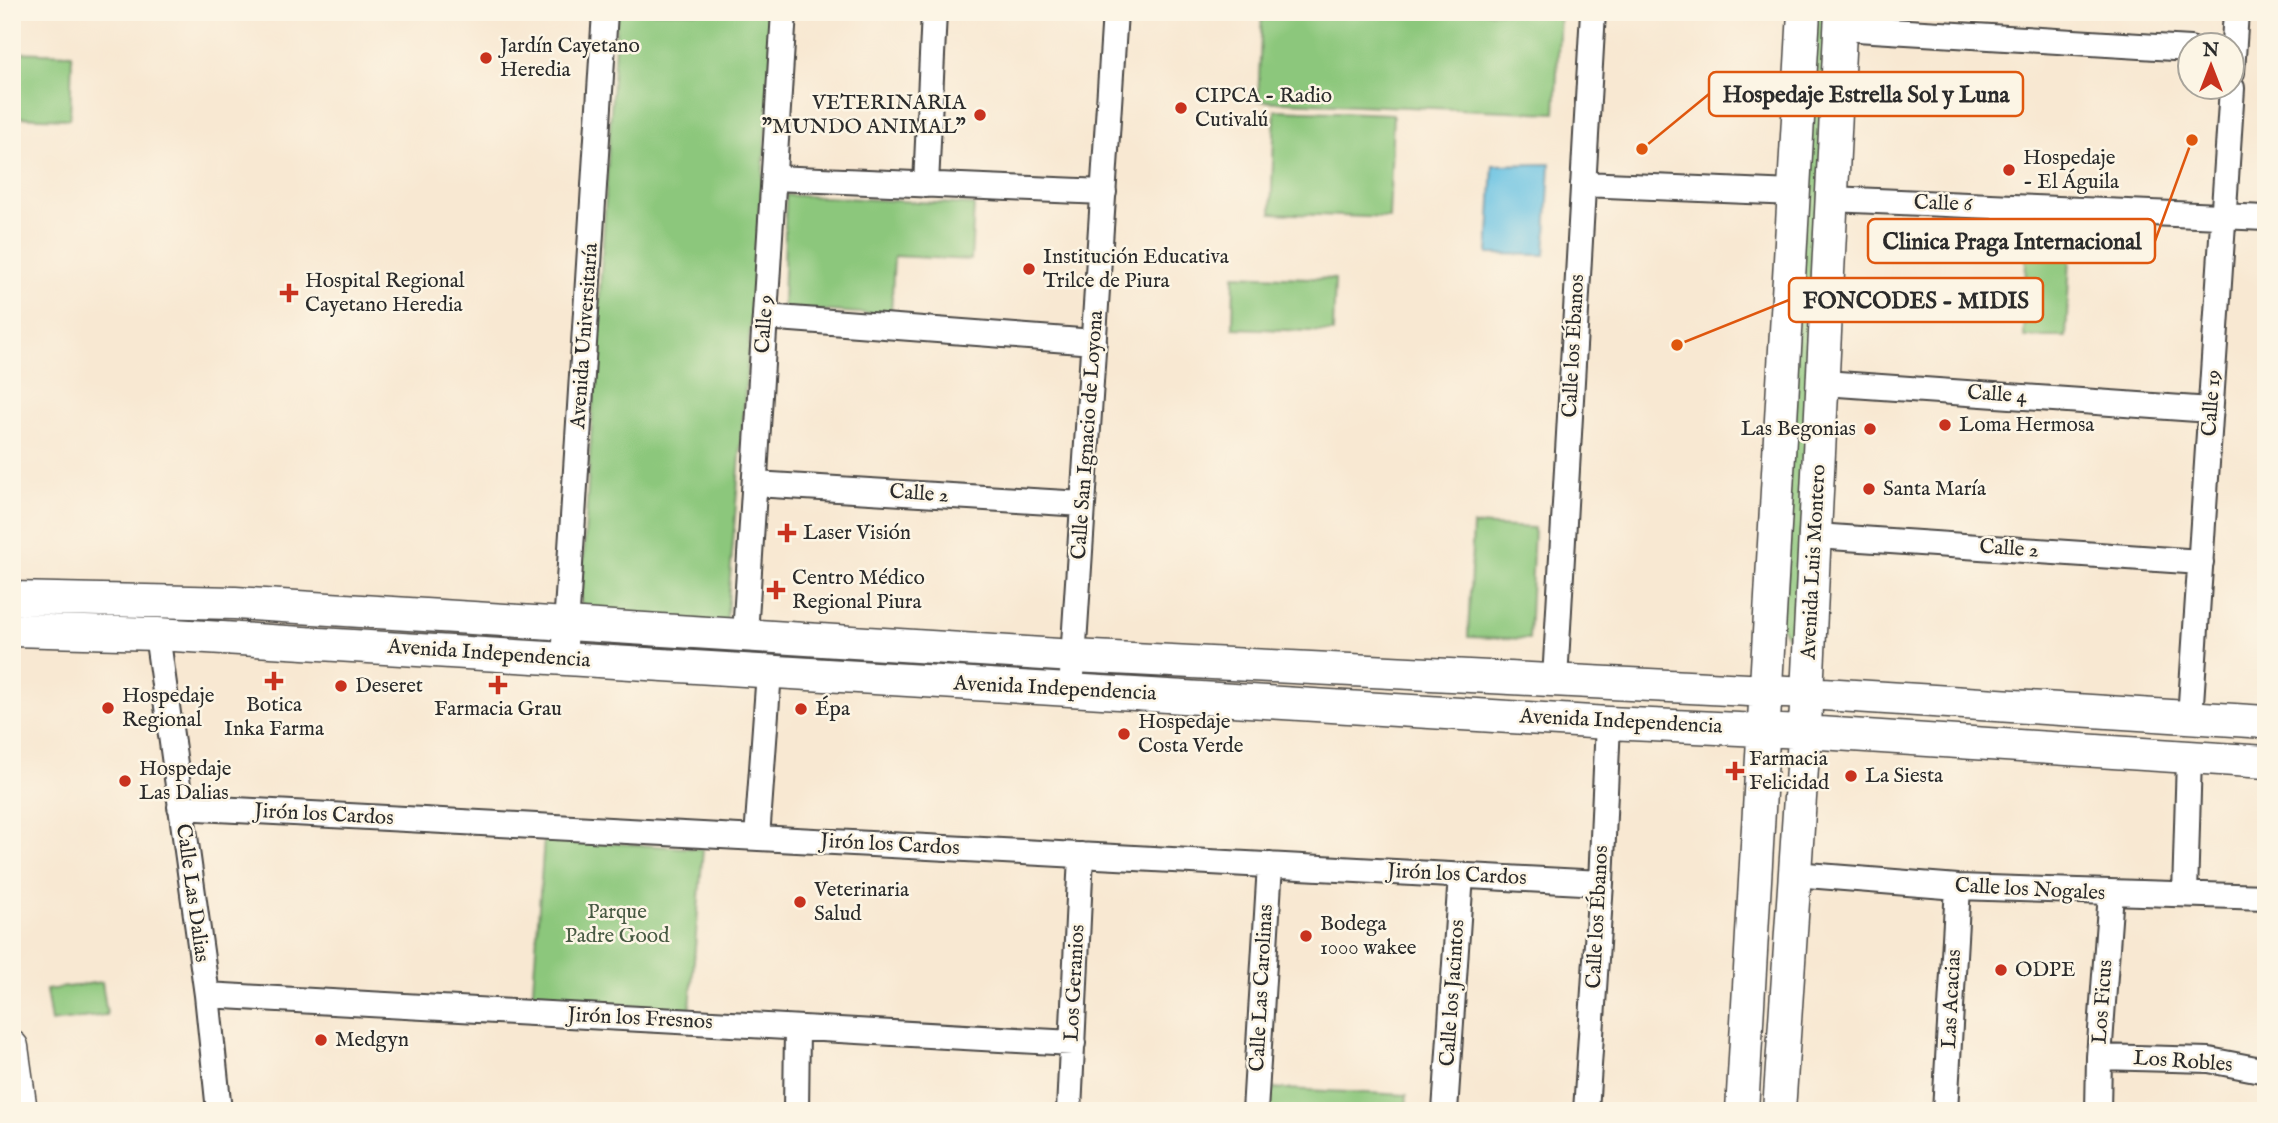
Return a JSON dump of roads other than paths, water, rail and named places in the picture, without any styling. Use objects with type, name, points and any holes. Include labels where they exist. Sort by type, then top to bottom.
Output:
[{"type":"main road","name":"Avenida Luis Montero","points":[[1742,1111],[1766,730],[1804,12]]},
{"type":"main road","name":"Avenida Luis Montero","points":[[1779,1111],[1805,732],[1841,20]]},
{"type":"main road","name":"Avenida Independencia","points":[[12,598],[235,603],[1073,656],[1807,693],[2266,722]]},
{"type":"main road","name":"Avenida Independencia","points":[[12,630],[157,634],[2266,762]]},
{"type":"main road","points":[[12,1047],[21,1111]]},
{"type":"street","name":"Avenida Universitaría","points":[[564,659],[605,12]]},
{"type":"street","name":"Calle 9","points":[[745,635],[784,12]]},
{"type":"street","points":[[926,185],[934,12]]},
{"type":"street","name":"Calle San Ignacio de Loyona","points":[[1071,690],[1115,12]]},
{"type":"street","name":"Calle los Ébanos","points":[[1555,680],[1593,12]]},
{"type":"street","points":[[2235,32],[2236,12]]},
{"type":"street","points":[[1841,20],[2176,48]]},
{"type":"street","name":"Calle 19","points":[[2190,718],[2231,102]]},
{"type":"street","points":[[774,178],[1104,192]]},
{"type":"street","points":[[1583,184],[1794,193]]},
{"type":"street","name":"Calle 6","points":[[1831,199],[2266,218]]},
{"type":"street","points":[[765,317],[1094,342]]},
{"type":"street","name":"Calle 4","points":[[1824,383],[2211,410]]},
{"type":"street","name":"Calle 2","points":[[755,484],[1083,504]]},
{"type":"street","name":"Calle 2","points":[[1816,536],[2201,562]]},
{"type":"street","name":"Calle Las Dalias","points":[[157,634],[207,995],[219,1111]]},
{"type":"street","points":[[757,838],[769,671]]},
{"type":"street","name":"Calle los Ébanos","points":[[1586,1111],[1608,723]]},
{"type":"street","points":[[2185,894],[2189,758]]},
{"type":"street","name":"Jirón los Cardos","points":[[180,807],[1601,883]]},
{"type":"street","name":"Los Geranios","points":[[1069,1111],[1081,855]]},
{"type":"street","name":"Calle Las Carolinas","points":[[1255,1111],[1270,865]]},
{"type":"street","name":"Calle los Nogales","points":[[1794,874],[1958,887],[2266,897]]},
{"type":"street","name":"Calle los Jacintos","points":[[1445,1111],[1461,875]]},
{"type":"street","name":"Las Acacias","points":[[1945,1111],[1958,887]]},
{"type":"street","name":"Los Ficus","points":[[2098,1111],[2099,1056],[2111,893]]},
{"type":"street","name":"Jirón los Fresnos","points":[[207,995],[1073,1043]]},
{"type":"street","points":[[796,1111],[797,1028]]},
{"type":"street","name":"Los Robles","points":[[2099,1056],[2209,1060],[2266,1071]]},
{"type":"water","points":[[1550,164],[1545,255],[1488,254],[1493,165]]},
{"type":"place","name":"Jardín Cayetano Heredia","points":[[486,58]]},
{"type":"place","name":"CIPCA - Radio Cutivalú","points":[[1181,108]]},
{"type":"place","name":"VETERINARIA \"MUNDO ANIMAL\"","points":[[980,115]]},
{"type":"place","name":"Clinica Praga Internacional","points":[[2192,140]]},
{"type":"place","name":"Hospedaje Estrella Sol y Luna","points":[[1642,149]]},
{"type":"place","name":"Hospedaje - El Águila","points":[[2009,170]]},
{"type":"place","name":"Institución Educativa Trilce de Piura","points":[[1029,269]]},
{"type":"place","name":"Hospital Regional Cayetano Heredia","points":[[289,293]]},
{"type":"place","name":"FONCODES - MIDIS","points":[[1677,345]]},
{"type":"place","name":"Loma Hermosa","points":[[1945,425]]},
{"type":"place","name":"Las Begonias","points":[[1870,429]]},
{"type":"place","name":"Santa María","points":[[1869,489]]},
{"type":"place","name":"Laser Visión","points":[[787,533]]},
{"type":"place","name":"Centro Médico Regional Piura","points":[[776,590]]},
{"type":"place","name":"Botica Inka Farma","points":[[274,681]]},
{"type":"place","name":"Farmacia Grau","points":[[498,685]]},
{"type":"place","name":"Deseret","points":[[341,686]]},
{"type":"place","name":"Hospedaje Regional","points":[[108,708]]},
{"type":"place","name":"Épa","points":[[801,709]]},
{"type":"place","name":"Hospedaje Costa Verde","points":[[1124,734]]},
{"type":"place","name":"Farmacia Felicidad","points":[[1735,771]]},
{"type":"place","name":"La Siesta","points":[[1851,776]]},
{"type":"place","name":"Hospedaje Las Dalias","points":[[125,781]]},
{"type":"place","name":"Veterinaria Salud","points":[[800,902]]},
{"type":"place","name":"Bodega 1000 wakee","points":[[1306,936]]},
{"type":"place","name":"ODPE","points":[[2001,970]]},
{"type":"place","name":"Medgyn","points":[[321,1040]]},
{"type":"park label","name":"Parque Padre Good","points":[[617,924]]}]
